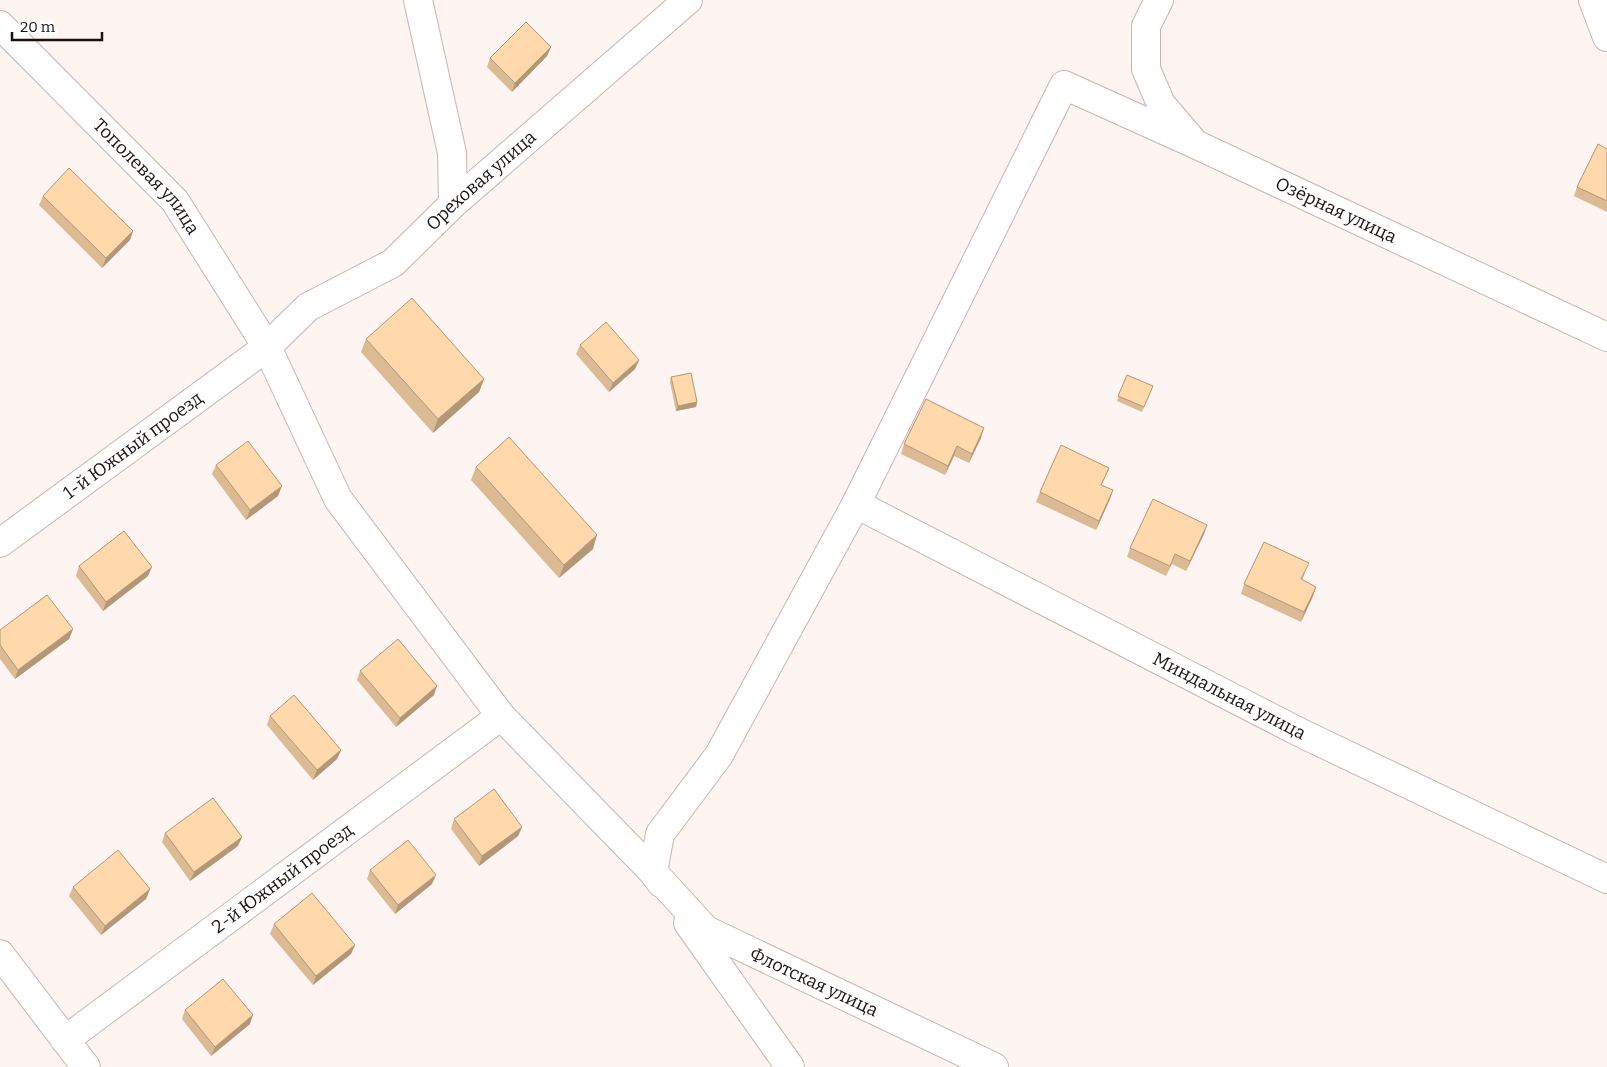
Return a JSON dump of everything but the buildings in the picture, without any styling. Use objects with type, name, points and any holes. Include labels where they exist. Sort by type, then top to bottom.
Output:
[{"type":"street","points":[[418,0],[452,153],[453,204]]},
{"type":"street","name":"Ореховая улица","points":[[267,348],[308,307],[393,263],[453,204],[688,0]]},
{"type":"street","points":[[1159,0],[1146,26],[1146,68],[1161,104],[1195,144]]},
{"type":"street","points":[[1593,0],[1607,37]]},
{"type":"street","name":"Тополевая улица","points":[[0,25],[175,202],[267,348],[338,499],[501,716],[653,872]]},
{"type":"street","name":"Озёрная улица","points":[[856,504],[1064,85],[1195,144],[1607,337]]},
{"type":"street","name":"1-й Южный проезд","points":[[0,543],[267,348]]},
{"type":"street","points":[[790,1067],[653,872],[660,834],[719,755],[856,504]]},
{"type":"street","name":"Миндальная улица","points":[[856,504],[1303,734],[1607,880]]},
{"type":"street","name":"2-й Южный проезд","points":[[65,1040],[501,716]]},
{"type":"street","name":"Флотская улица","points":[[653,872],[706,930],[994,1067]]},
{"type":"street","points":[[0,954],[86,1067]]}]
